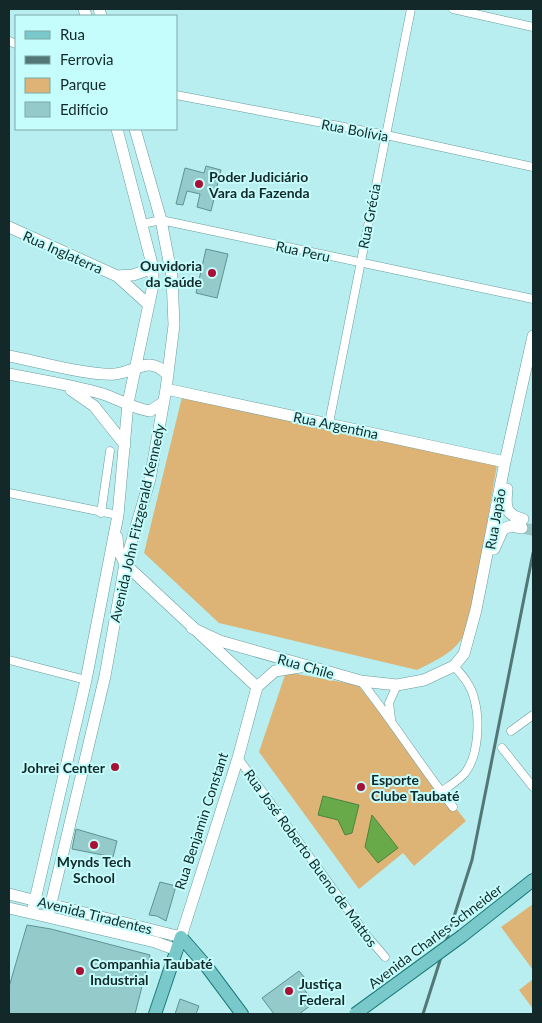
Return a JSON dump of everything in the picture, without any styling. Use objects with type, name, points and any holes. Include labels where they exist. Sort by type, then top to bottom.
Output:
[{"type":"main road","name":"Avenida John Fitzgerald Kennedy","points":[[32,913],[86,680],[117,520],[126,445],[128,403],[153,285],[153,268],[117,130]]},
{"type":"main road","name":"Avenida John Fitzgerald Kennedy","points":[[48,916],[105,676],[125,564],[150,479],[164,402],[174,324],[172,277],[161,220],[135,130]]},
{"type":"main road","name":"Rua Inglaterra","points":[[9,227],[117,276]]},
{"type":"main road","points":[[117,276],[133,275],[153,268]]},
{"type":"main road","points":[[117,276],[149,305]]},
{"type":"main road","name":"Rua Japão","points":[[454,666],[464,654],[483,584],[505,462],[515,425],[533,336]]},
{"type":"main road","points":[[9,356],[101,374],[116,374],[146,364],[156,365],[168,375]]},
{"type":"main road","points":[[9,374],[61,384],[150,411],[164,402]]},
{"type":"main road","points":[[61,384],[94,406],[126,445]]},
{"type":"main road","name":"Rua Argentina","points":[[166,389],[505,462]]},
{"type":"main road","points":[[483,584],[497,538],[503,529],[523,523],[507,511],[505,504],[515,425]]},
{"type":"main road","points":[[117,520],[118,549],[125,564]]},
{"type":"main road","name":"Rua Chile","points":[[125,564],[257,687]]},
{"type":"main road","name":"Rua Chile","points":[[192,628],[220,641],[362,681],[397,685],[424,680],[454,666]]},
{"type":"main road","points":[[257,687],[275,671],[304,666]]},
{"type":"main road","name":"Rua Benjamin Constant","points":[[155,1014],[238,758],[257,687]]},
{"type":"main road","name":"Avenida Charles Schneider","points":[[355,1014],[533,880]]},
{"type":"main road","name":"Avenida Tiradentes","points":[[9,894],[181,937]]},
{"type":"main road","name":"Avenida Tiradentes","points":[[9,908],[155,942],[177,950]]},
{"type":"main road","points":[[181,937],[242,1014]]},
{"type":"main road","points":[[177,950],[192,950]]},
{"type":"street","name":"Rua Grécia","points":[[328,423],[411,9]]},
{"type":"street","points":[[453,9],[533,27]]},
{"type":"street","name":"Rua Bolívia","points":[[178,95],[386,135],[533,168]]},
{"type":"street","points":[[142,224],[161,220]]},
{"type":"street","name":"Rua Peru","points":[[161,220],[533,299]]},
{"type":"street","points":[[101,513],[110,451]]},
{"type":"street","points":[[9,493],[101,513],[117,520]]},
{"type":"street","points":[[9,660],[86,680]]},
{"type":"street","points":[[441,792],[465,773],[473,759],[477,733],[474,698],[466,679],[454,666]]},
{"type":"street","points":[[362,681],[392,721],[416,759],[453,807]]},
{"type":"street","points":[[392,721],[389,703],[397,685]]},
{"type":"street","points":[[511,731],[533,715]]},
{"type":"street","points":[[502,748],[533,787]]},
{"type":"street","name":"Rua José Roberto Bueno de Mattos","points":[[238,758],[367,936],[385,957]]},
{"type":"green space","points":[[182,397],[497,465],[471,618],[463,637],[457,644],[444,656],[417,670],[219,623],[144,553]]},
{"type":"green space","name":"Esporte Clube Taubaté","points":[[286,672],[358,685],[466,821],[414,866],[403,853],[359,889],[259,752]]},
{"type":"green space","points":[[533,904],[533,970],[501,927]]},
{"type":"green space","points":[[533,979],[533,1009],[519,990]]},
{"type":"shaded area","points":[[323,796],[359,805],[352,833],[345,835],[338,820],[318,815]]},
{"type":"shaded area","points":[[372,815],[398,848],[378,863],[365,847]]},
{"type":"building","name":"Poder Judiciário Vara da Fazenda","points":[[206,166],[221,170],[211,211],[197,207],[200,194],[187,191],[183,205],[176,204],[185,168],[204,173]]},
{"type":"building","name":"Ouvidoria da Saúde","points":[[206,249],[228,254],[217,298],[196,293]]},
{"type":"building","name":"Mynds Tech School","points":[[76,829],[117,841],[113,857],[72,849]]},
{"type":"building","points":[[160,882],[176,886],[166,921],[157,916],[149,915]]},
{"type":"building","name":"Companhia Taubaté Industrial","points":[[27,925],[51,929],[150,955],[135,1014],[9,1014],[9,987]]},
{"type":"building","name":"Justiça Federal","points":[[299,971],[305,978],[300,983],[314,1003],[299,1014],[274,1014],[262,998]]},
{"type":"building","points":[[180,999],[199,1006],[196,1014],[175,1014]]},
{"type":"tunnel","points":[[522,528],[533,530]]},
{"type":"railway","points":[[423,1014],[472,860],[533,553]]},
{"type":"place","name":"Poder Judiciário Vara da Fazenda","points":[[199,184]]},
{"type":"place","name":"Ouvidoria da Saúde","points":[[212,273]]},
{"type":"place","name":"Johrei Center","points":[[115,767]]},
{"type":"place","name":"Esporte Clube Taubaté","points":[[361,787]]},
{"type":"place","name":"Mynds Tech School","points":[[94,845]]},
{"type":"place","name":"Companhia Taubaté Industrial","points":[[80,971]]},
{"type":"place","name":"Justiça Federal","points":[[289,991]]}]
